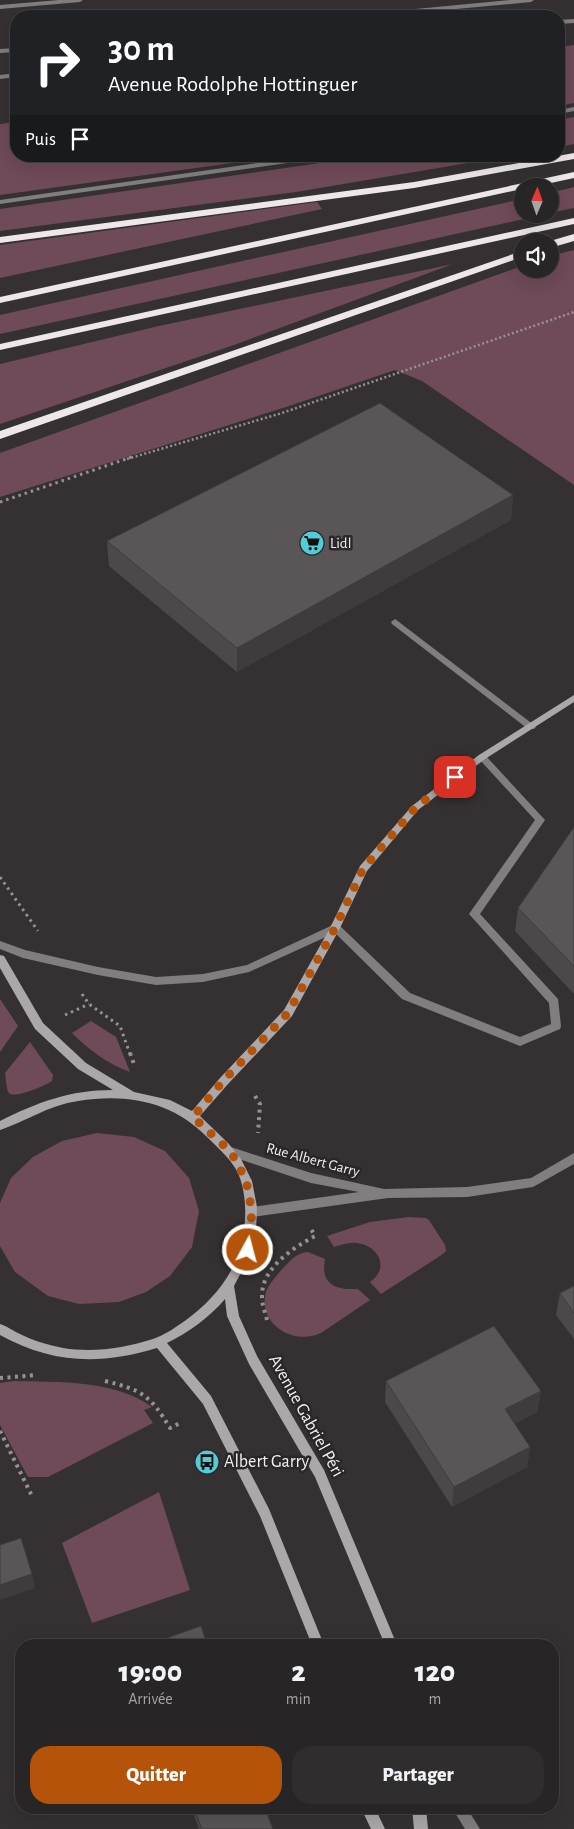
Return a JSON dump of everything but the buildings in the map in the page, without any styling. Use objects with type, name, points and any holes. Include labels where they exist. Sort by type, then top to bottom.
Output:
[{"type":"highway","points":[[0,240],[414,185],[541,162]]},
{"type":"highway","points":[[0,300],[574,175]]},
{"type":"highway","points":[[0,347],[574,221]]},
{"type":"highway","points":[[559,242],[574,238]]},
{"type":"highway","points":[[0,435],[514,257]]},
{"type":"street","points":[[0,7],[80,0]]},
{"type":"street","points":[[425,10],[531,0]]},
{"type":"street","points":[[0,202],[280,162]]},
{"type":"street","points":[[395,622],[531,726]]},
{"type":"street","points":[[193,1117],[224,1080],[288,1013],[335,928],[363,869],[415,808],[482,757],[574,698]]},
{"type":"street","points":[[335,928],[406,996],[520,1042],[556,1026],[554,1002],[474,914],[540,820],[482,757]]},
{"type":"street","points":[[0,945],[24,954],[98,971],[156,981],[203,978],[249,968],[335,928]]},
{"type":"street","points":[[0,959],[39,1026],[82,1066],[131,1096]]},
{"type":"street","points":[[0,1126],[45,1104],[88,1095],[150,1098],[193,1117],[231,1152],[246,1180],[252,1212],[248,1250],[229,1287],[199,1318],[159,1342],[112,1354],[64,1354],[20,1342],[0,1329]]},
{"type":"street","name":"Rue Albert Garry","points":[[231,1152],[311,1178],[388,1193]]},
{"type":"street","name":"Rue Albert Garry","points":[[252,1212],[388,1193],[467,1192],[533,1182],[574,1158]]},
{"type":"street","name":"Avenue Gabriel Péri","points":[[229,1287],[233,1316],[253,1360],[320,1474],[389,1639]]},
{"type":"street","points":[[159,1342],[207,1400],[265,1513],[316,1639]]},
{"type":"street","points":[[371,1814],[378,1829]]},
{"type":"street","points":[[419,1814],[421,1829]]},
{"type":"street","points":[[463,1814],[473,1829]]},
{"type":"path","points":[[0,502],[125,459],[282,413],[574,312]]},
{"type":"path","points":[[63,1016],[89,1004]]},
{"type":"path","points":[[120,1026],[150,1098]]},
{"type":"path","points":[[268,1327],[262,1294],[271,1270],[296,1246],[314,1236],[307,1220]]},
{"type":"path","points":[[0,1378],[39,1375]]},
{"type":"path","points":[[97,1380],[138,1389],[155,1402],[170,1428],[182,1422]]},
{"type":"path","points":[[0,1431],[32,1496]]},
{"type":"shaded area","points":[[574,45],[574,103],[565,105],[565,46]]},
{"type":"shaded area","points":[[574,117],[574,144],[565,146],[565,119]]},
{"type":"shaded area","points":[[10,123],[10,162],[240,162],[0,195],[0,124]]},
{"type":"shaded area","points":[[327,162],[474,162],[296,192],[0,231],[0,209]]},
{"type":"shaded area","points":[[574,187],[574,208],[559,211],[559,191]]},
{"type":"shaded area","points":[[514,201],[514,221],[0,334],[0,315]]},
{"type":"shaded area","points":[[317,202],[322,209],[0,278],[0,245]]},
{"type":"shaded area","points":[[574,250],[574,485],[422,381],[395,370],[286,407],[0,497],[0,453],[514,269],[514,278],[559,278],[559,254]]},
{"type":"shaded area","points":[[453,264],[234,345],[0,424],[0,364],[159,326]]},
{"type":"shaded area","points":[[0,999],[18,1026],[0,1052]]},
{"type":"shaded area","points":[[91,1021],[116,1037],[130,1072],[99,1056],[72,1033]]},
{"type":"shaded area","points":[[30,1042],[53,1075],[52,1081],[30,1091],[17,1094],[9,1093],[5,1073]]},
{"type":"shaded area","points":[[97,1133],[134,1137],[165,1151],[189,1178],[199,1211],[192,1247],[170,1276],[146,1292],[119,1302],[79,1304],[48,1296],[15,1272],[0,1246],[0,1203],[11,1178],[33,1157],[62,1141]]},
{"type":"shaded area","points":[[409,1217],[426,1218],[429,1220],[445,1245],[446,1251],[381,1294],[370,1282],[379,1270],[379,1258],[376,1253],[371,1248],[357,1243],[348,1243],[334,1247],[327,1236],[370,1222]]},
{"type":"shaded area","points":[[308,1252],[325,1259],[325,1275],[331,1284],[337,1287],[358,1289],[370,1300],[321,1333],[300,1337],[289,1334],[272,1322],[267,1314],[266,1292],[285,1266],[295,1257]]},
{"type":"shaded area","points":[[14,1381],[86,1384],[121,1392],[138,1398],[152,1407],[144,1410],[153,1423],[48,1477],[28,1477],[0,1425],[0,1383]]},
{"type":"shaded area","points":[[159,1492],[190,1590],[92,1623],[62,1543]]},
{"type":"place","name":"Lidl","points":[[312,543]]},
{"type":"place","name":"Albert Garry","points":[[207,1462]]},
{"type":"route","points":[[248,1250],[252,1212],[246,1180],[231,1152],[193,1117],[224,1080],[288,1013],[335,928],[363,869],[415,808],[455,777]]}]
